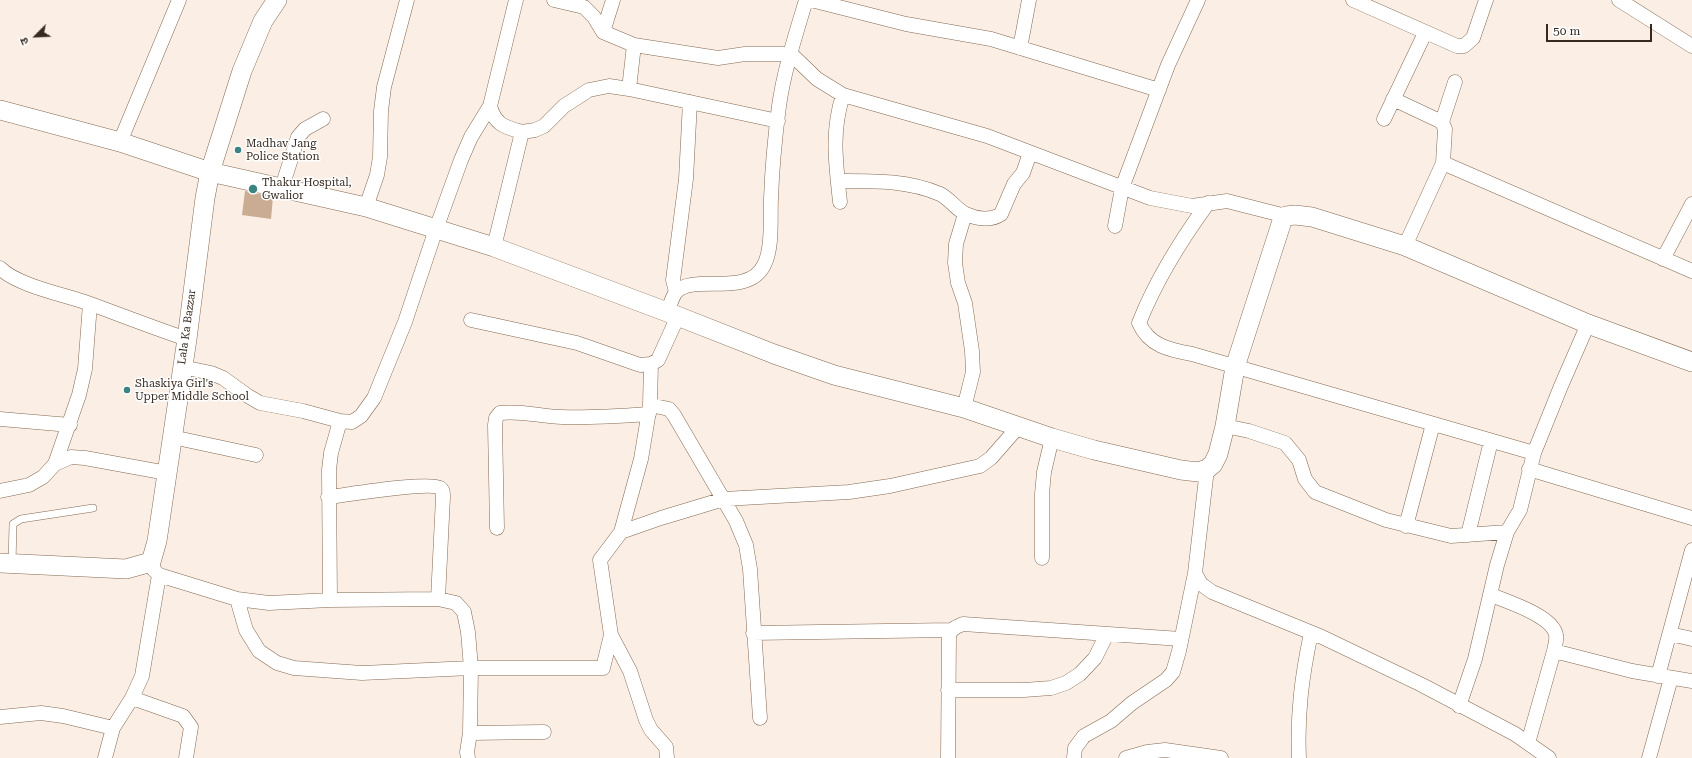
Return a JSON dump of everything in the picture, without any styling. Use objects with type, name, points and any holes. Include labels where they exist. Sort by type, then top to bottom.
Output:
[{"type":"street","points":[[120,142],[179,0]]},
{"type":"street","name":"Lala Ka Bazzar","points":[[155,569],[157,541],[187,339],[205,198],[210,172],[242,71],[263,21],[276,0]]},
{"type":"street","points":[[366,207],[377,175],[380,157],[381,111],[384,87],[407,0]]},
{"type":"street","points":[[182,367],[211,373],[223,378],[260,403],[303,411],[340,421],[352,422],[362,416],[374,398],[405,322],[436,229],[471,137],[490,106],[516,0]]},
{"type":"street","points":[[557,0],[584,7],[594,17],[604,32],[634,45],[718,58],[745,54],[791,54],[817,79],[843,94],[987,136],[1150,198],[1192,206],[1208,203],[1240,203],[1286,216],[1294,215],[1312,217],[1405,246],[1588,324],[1692,362]]},
{"type":"street","points":[[604,32],[613,0]]},
{"type":"street","points":[[676,292],[690,285],[745,281],[757,275],[764,265],[769,249],[771,188],[779,104],[806,0]]},
{"type":"street","points":[[811,0],[906,24],[991,39],[1159,90]]},
{"type":"street","points":[[1020,48],[1029,0]]},
{"type":"street","points":[[1114,226],[1122,188],[1168,65],[1198,0]]},
{"type":"street","points":[[1353,0],[1457,46],[1464,46],[1473,38],[1486,0]]},
{"type":"street","points":[[1619,0],[1692,46]]},
{"type":"street","points":[[1384,119],[1392,99],[1425,33]]},
{"type":"street","points":[[629,88],[634,45]]},
{"type":"street","points":[[1405,246],[1443,163],[1445,129],[1442,122],[1455,82]]},
{"type":"street","points":[[490,106],[493,116],[500,123],[522,132],[535,130],[544,126],[564,106],[589,90],[609,86],[629,88],[778,121]]},
{"type":"street","points":[[840,202],[834,136],[838,110],[843,94]]},
{"type":"street","points":[[1392,99],[1442,122]]},
{"type":"street","points":[[470,320],[577,343],[640,365],[650,364],[658,360],[662,353],[676,292],[673,280],[686,179],[690,102]]},
{"type":"street","points":[[0,110],[120,142],[210,172],[366,207],[494,247],[774,354],[834,375],[964,408],[1052,438],[1094,450],[1181,470],[1198,472],[1207,469],[1214,464],[1218,454],[1225,426],[1235,367],[1282,221],[1286,216]]},
{"type":"street","points":[[282,188],[298,138],[305,129],[323,119]]},
{"type":"street","points":[[494,247],[522,132]]},
{"type":"street","points":[[838,181],[872,181],[913,185],[941,195],[950,200],[965,214],[989,220],[1001,214],[1014,184],[1023,173],[1030,153]]},
{"type":"street","points":[[1443,163],[1692,271]]},
{"type":"street","points":[[1208,203],[1171,258],[1145,308],[1139,323],[1143,332],[1153,342],[1171,350],[1192,354],[1534,453]]},
{"type":"street","points":[[1663,258],[1692,204]]},
{"type":"street","points":[[964,408],[973,372],[972,351],[965,302],[958,283],[955,262],[956,244],[965,214]]},
{"type":"street","points":[[0,268],[4,272],[28,283],[187,339]]},
{"type":"street","points":[[55,464],[70,425],[79,395],[84,368],[90,304]]},
{"type":"street","points":[[1460,706],[1476,659],[1497,565],[1507,532],[1520,510],[1534,453],[1588,324]]},
{"type":"street","points":[[650,364],[650,409],[640,459],[621,532],[600,560],[611,635],[630,671],[646,720],[651,730],[666,747],[667,758]]},
{"type":"street","points":[[496,528],[495,425],[496,418],[500,413],[514,412],[568,417],[650,409],[669,409],[736,521],[746,544],[750,569],[753,633],[760,718]]},
{"type":"street","points":[[0,419],[70,425]]},
{"type":"street","points":[[330,600],[328,497],[329,470],[331,453],[340,421]]},
{"type":"street","points":[[1406,526],[1433,424]]},
{"type":"street","points":[[621,532],[660,518],[724,500],[849,492],[890,486],[980,466],[992,458],[1020,426]]},
{"type":"street","points":[[1225,426],[1249,431],[1285,442],[1299,460],[1305,479],[1315,492],[1386,520],[1451,536],[1507,532]]},
{"type":"street","points":[[172,437],[256,454]]},
{"type":"street","points":[[1042,558],[1042,494],[1044,472],[1052,438]]},
{"type":"street","points":[[1468,535],[1491,441]]},
{"type":"street","points":[[0,491],[29,485],[42,477],[55,464],[71,457],[85,458],[167,473]]},
{"type":"street","points":[[1074,758],[1075,748],[1084,736],[1111,721],[1132,703],[1166,680],[1173,672],[1195,573],[1207,469]]},
{"type":"street","points":[[1529,469],[1692,518]]},
{"type":"street","points":[[328,497],[399,488],[432,486],[440,488],[443,491],[443,496],[438,599]]},
{"type":"street","points":[[1649,758],[1665,677],[1670,634],[1692,550]]},
{"type":"street","points":[[6,564],[155,569],[236,600],[282,603],[330,600],[438,599],[456,603],[464,612],[468,632],[470,668],[470,733],[467,752],[468,758]]},
{"type":"street","points":[[105,758],[113,728],[132,698],[142,676],[155,569]]},
{"type":"street","points":[[1195,573],[1201,584],[1212,592],[1311,633],[1422,685],[1515,734],[1549,758]]},
{"type":"street","points":[[1491,595],[1543,618],[1553,627],[1556,636],[1554,651],[1528,743]]},
{"type":"street","points":[[236,600],[246,630],[259,650],[276,663],[294,668],[362,673],[470,668],[603,668],[611,635]]},
{"type":"street","points":[[753,633],[951,630],[963,624],[1181,639]]},
{"type":"street","points":[[948,758],[949,635],[951,630]]},
{"type":"street","points":[[1299,758],[1299,706],[1311,633]]},
{"type":"street","points":[[948,690],[1024,690],[1051,688],[1066,683],[1080,674],[1095,658],[1107,634]]},
{"type":"street","points":[[1670,634],[1692,639]]},
{"type":"street","points":[[1554,651],[1632,671],[1692,681]]},
{"type":"street","points":[[132,698],[183,716],[191,727],[186,758]]},
{"type":"street","points":[[0,717],[41,713],[63,716],[113,728]]},
{"type":"street","points":[[470,733],[544,732]]},
{"type":"street","points":[[1126,758],[1147,752],[1165,750],[1220,758]]},
{"type":"lane","points":[[6,564],[13,524],[21,519],[93,508]]},
{"type":"building","points":[[245,191],[273,197],[271,219],[242,215]]},
{"type":"place","name":"Madhav Jang Police Station","points":[[238,150]]},
{"type":"place","name":"Thakur Hospital, Gwalior","points":[[253,189]]},
{"type":"place","name":"Shaskiya Girl's Upper Middle School","points":[[127,390]]}]
